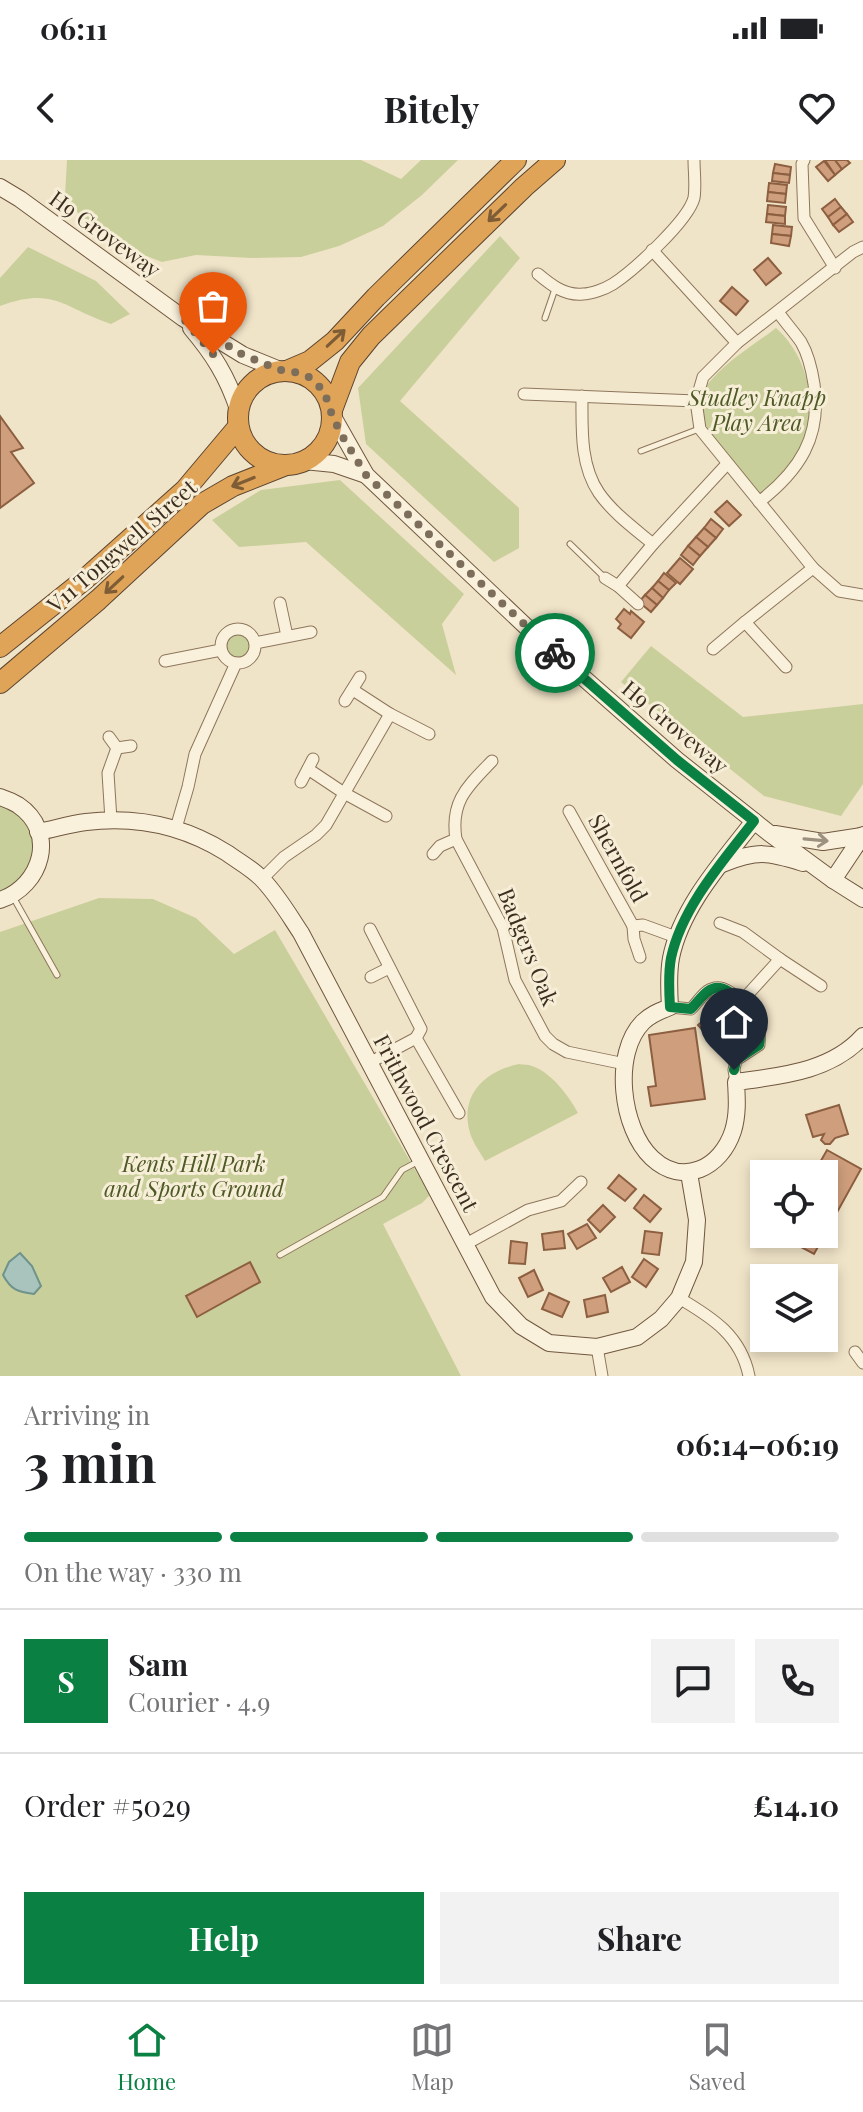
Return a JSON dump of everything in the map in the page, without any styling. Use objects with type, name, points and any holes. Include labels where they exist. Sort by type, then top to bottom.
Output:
[{"type":"highway","points":[[516,160],[335,341],[310,361],[265,374],[253,383],[244,395],[238,418],[244,442],[255,455],[270,463],[295,463],[320,450],[329,434],[332,413],[350,362],[371,336],[555,160]]},
{"type":"highway","points":[[284,370],[309,377],[324,391],[332,413]]},
{"type":"highway","name":"V11 Tongwell Street","points":[[0,647],[84,580],[185,490],[238,418]]},
{"type":"highway","name":"V11 Tongwell Street","points":[[0,683],[98,600],[202,504],[233,486],[295,463]]},
{"type":"street","points":[[538,274],[555,288],[583,294],[610,286],[637,265],[686,214],[693,199],[694,160]]},
{"type":"street","points":[[804,160],[804,218],[835,268]]},
{"type":"street","name":"H9 Groveway","points":[[0,187],[183,318],[243,355],[284,370]]},
{"type":"street","points":[[863,247],[737,343],[703,377],[696,401],[700,429],[813,568],[839,591],[863,595]]},
{"type":"street","points":[[652,250],[737,343]]},
{"type":"street","points":[[759,502],[792,472],[806,450],[814,427],[816,401],[812,374],[802,344],[778,312]]},
{"type":"street","name":"H9 Groveway","points":[[183,318],[213,354],[225,375],[238,418]]},
{"type":"street","points":[[524,394],[696,401]]},
{"type":"street","points":[[582,396],[584,455],[598,492],[612,509],[653,544]]},
{"type":"street","name":"H9 Groveway","points":[[332,413],[366,475],[536,636],[677,760],[769,833],[863,899]]},
{"type":"street","name":"H9 Groveway","points":[[295,463],[334,464],[366,475]]},
{"type":"street","points":[[618,586],[727,464]]},
{"type":"street","points":[[713,649],[813,568]]},
{"type":"street","points":[[605,578],[638,604]]},
{"type":"street","points":[[280,603],[287,636]]},
{"type":"street","points":[[745,622],[786,667]]},
{"type":"street","points":[[234,629],[249,634],[255,643],[246,661],[236,663],[227,659],[221,650],[222,639],[234,629]]},
{"type":"street","points":[[255,643],[311,632]]},
{"type":"street","points":[[165,661],[221,650]]},
{"type":"street","points":[[176,828],[195,754],[236,663]]},
{"type":"street","points":[[345,701],[360,677]]},
{"type":"street","points":[[353,690],[429,734]]},
{"type":"street","points":[[262,879],[284,857],[326,825],[390,714]]},
{"type":"street","points":[[109,737],[117,748]]},
{"type":"street","points":[[117,748],[131,746]]},
{"type":"street","points":[[111,820],[108,773],[117,748]]},
{"type":"street","points":[[433,854],[440,846],[456,839],[457,804],[492,761]]},
{"type":"street","points":[[301,782],[311,764],[344,793],[386,816]]},
{"type":"street","points":[[0,797],[17,804],[30,817],[41,847],[34,875],[24,887],[6,898]]},
{"type":"street","name":"Shernfold","points":[[569,811],[633,926],[643,925],[676,937]]},
{"type":"street","name":"Frithwood Crescent","points":[[38,832],[84,822],[111,820],[142,821],[176,828],[210,842],[262,879],[301,933],[493,1297],[521,1326],[549,1343],[597,1347],[637,1337],[661,1319],[679,1298],[694,1262],[697,1220],[689,1173]]},
{"type":"street","points":[[670,1007],[670,961],[676,937],[711,875],[754,821]]},
{"type":"street","points":[[769,833],[823,842],[863,836]]},
{"type":"street","points":[[833,880],[863,836]]},
{"type":"street","name":"Badgers Oak","points":[[456,839],[503,928],[515,980],[545,1036],[567,1052],[625,1064]]},
{"type":"street","points":[[720,865],[747,854],[772,854],[816,867]]},
{"type":"street","points":[[720,923],[743,932],[821,986]]},
{"type":"street","points":[[633,926],[640,957]]},
{"type":"street","points":[[369,1063],[416,1038],[421,1029],[370,929]]},
{"type":"street","points":[[741,1002],[780,959]]},
{"type":"street","points":[[371,977],[389,968]]},
{"type":"street","points":[[714,988],[723,988],[741,1002],[760,1034],[759,1045],[736,1060],[737,1107],[734,1129],[725,1149],[716,1160],[689,1173],[670,1170],[651,1158],[635,1134],[628,1116],[624,1090],[625,1064],[631,1040],[641,1023],[654,1013],[670,1007],[691,1009],[705,993],[714,988]]},
{"type":"street","points":[[416,1038],[456,1094],[459,1113]]},
{"type":"street","points":[[736,1082],[776,1078],[806,1070],[861,1044]]},
{"type":"street","points":[[466,1244],[528,1210],[561,1201],[581,1182]]},
{"type":"street","points":[[679,1298],[729,1332],[746,1360],[749,1376]]},
{"type":"street","points":[[597,1347],[602,1376]]},
{"type":"street","points":[[855,1352],[863,1363]]},
{"type":"lane","points":[[545,318],[555,288]]},
{"type":"lane","points":[[641,451],[700,429]]},
{"type":"lane","points":[[570,544],[605,578]]},
{"type":"lane","points":[[6,898],[57,975]]},
{"type":"lane","points":[[280,1255],[383,1197],[402,1170],[420,1160]]},
{"type":"green space","points":[[67,160],[361,160],[401,179],[421,160],[458,160],[422,195],[383,226],[339,246],[301,257],[196,255],[162,262],[115,244],[88,226],[65,196]]},
{"type":"green space","points":[[500,236],[520,258],[400,401],[519,508],[519,548],[494,562],[366,444],[358,388]]},
{"type":"green space","points":[[28,247],[96,281],[130,314],[111,324],[47,299],[19,300],[0,306],[0,278]]},
{"type":"green space","name":"Studley Knapp Play Area","points":[[776,328],[789,341],[805,374],[809,391],[808,427],[794,461],[782,476],[757,495],[724,455],[705,424],[703,393],[727,365]]},
{"type":"green space","points":[[340,480],[464,594],[442,624],[456,675],[306,542],[239,547],[212,520],[261,490]]},
{"type":"green space","points":[[234,635],[242,635],[249,646],[242,657],[234,657],[227,650],[227,642]]},
{"type":"green space","points":[[651,646],[743,717],[863,704],[863,784],[841,816],[764,796],[621,682]]},
{"type":"green space","points":[[0,805],[21,818],[32,839],[33,851],[27,874],[18,884],[0,892]]},
{"type":"green space","name":"Kents Hill Park and Sports Ground","points":[[99,898],[153,899],[196,918],[234,954],[275,930],[430,1195],[422,1203],[383,1224],[461,1376],[0,1376],[0,932]]},
{"type":"green space","points":[[519,1064],[530,1065],[546,1073],[578,1113],[485,1161],[470,1133],[468,1107],[472,1096],[486,1079],[495,1072]]},
{"type":"water","points":[[20,1253],[32,1266],[41,1286],[34,1294],[16,1289],[3,1275],[9,1262]]},
{"type":"building","points":[[825,160],[835,160],[842,169],[835,175]]},
{"type":"building","points":[[835,160],[847,160],[850,163],[842,169]]},
{"type":"building","points":[[824,161],[835,175],[828,181],[816,167]]},
{"type":"building","points":[[775,164],[791,167],[790,175],[773,173]]},
{"type":"building","points":[[773,173],[790,175],[789,183],[772,181]]},
{"type":"building","points":[[769,183],[787,185],[786,194],[768,192]]},
{"type":"building","points":[[768,192],[786,194],[785,203],[767,201]]},
{"type":"building","points":[[835,199],[841,207],[828,217],[822,209]]},
{"type":"building","points":[[768,205],[786,207],[785,216],[767,214]]},
{"type":"building","points":[[841,207],[847,214],[833,225],[828,217]]},
{"type":"building","points":[[767,214],[785,216],[785,224],[766,222]]},
{"type":"building","points":[[847,214],[853,222],[839,232],[833,225]]},
{"type":"building","points":[[773,225],[792,227],[791,236],[772,234]]},
{"type":"building","points":[[772,234],[791,236],[789,246],[771,243]]},
{"type":"building","points":[[768,258],[781,273],[766,285],[754,270]]},
{"type":"building","points":[[732,287],[748,301],[736,315],[720,301]]},
{"type":"building","points":[[0,416],[23,448],[11,452],[34,483],[0,508]]},
{"type":"building","points":[[727,501],[741,515],[729,526],[715,512]]},
{"type":"building","points":[[711,519],[723,529],[716,538],[704,528]]},
{"type":"building","points":[[704,528],[716,538],[708,547],[696,537]]},
{"type":"building","points":[[696,537],[708,547],[700,556],[688,546]]},
{"type":"building","points":[[688,546],[700,556],[693,565],[681,555]]},
{"type":"building","points":[[680,558],[693,569],[680,584],[667,573]]},
{"type":"building","points":[[664,573],[676,583],[669,590],[658,581]]},
{"type":"building","points":[[658,581],[669,590],[663,598],[652,588]]},
{"type":"building","points":[[652,588],[663,598],[657,605],[645,595]]},
{"type":"building","points":[[645,595],[657,605],[651,612],[639,602]]},
{"type":"building","points":[[624,609],[644,622],[631,638],[618,628],[621,624],[616,619]]},
{"type":"building","points":[[718,1008],[733,1025],[714,1043],[698,1025]]},
{"type":"building","points":[[695,1028],[705,1099],[651,1106],[648,1087],[656,1086],[649,1035]]},
{"type":"building","points":[[839,1105],[848,1134],[825,1144],[821,1140],[824,1134],[813,1137],[806,1115]]},
{"type":"building","points":[[827,1150],[861,1169],[838,1211],[838,1160],[821,1160]]},
{"type":"building","points":[[619,1175],[636,1189],[625,1201],[608,1188]]},
{"type":"building","points":[[644,1195],[661,1209],[650,1222],[634,1208]]},
{"type":"building","points":[[603,1205],[615,1217],[600,1232],[588,1220]]},
{"type":"building","points":[[587,1224],[596,1238],[577,1249],[568,1234]]},
{"type":"building","points":[[563,1231],[565,1248],[544,1250],[542,1234]]},
{"type":"building","points":[[645,1231],[662,1233],[659,1255],[642,1253]]},
{"type":"building","points":[[511,1241],[527,1243],[525,1264],[509,1263]]},
{"type":"building","points":[[803,1248],[817,1248],[814,1254]]},
{"type":"building","points":[[644,1259],[658,1269],[646,1287],[632,1277]]},
{"type":"building","points":[[250,1262],[260,1282],[197,1317],[186,1296]]},
{"type":"building","points":[[622,1267],[630,1282],[611,1292],[603,1278]]},
{"type":"building","points":[[534,1270],[543,1290],[528,1297],[519,1278]]},
{"type":"building","points":[[549,1293],[569,1302],[562,1317],[542,1309]]},
{"type":"building","points":[[605,1295],[608,1312],[587,1317],[584,1300]]},
{"type":"way so far","points":[[213,354],[183,318],[243,355],[280,370],[309,377],[324,391],[341,434],[366,475],[555,653]]},
{"type":"route","points":[[555,653],[677,760],[754,821],[711,875],[676,937],[670,961],[670,1007],[691,1009],[705,993],[714,988],[723,988],[741,1002],[753,1019],[760,1034],[759,1045],[736,1060],[734,1070]]}]
